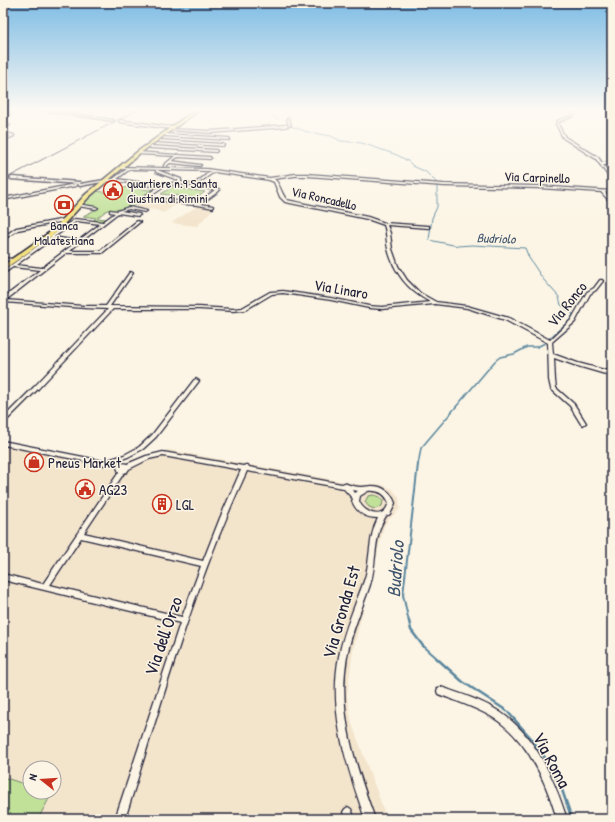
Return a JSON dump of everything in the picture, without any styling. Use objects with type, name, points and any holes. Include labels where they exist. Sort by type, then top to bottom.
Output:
[{"type":"main road","points":[[3,268],[28,252],[59,227],[87,196],[146,148]]},
{"type":"street","points":[[140,153],[149,148]]},
{"type":"street","points":[[174,148],[216,152]]},
{"type":"street","points":[[582,148],[597,158],[612,179]]},
{"type":"street","points":[[165,166],[185,149]]},
{"type":"street","points":[[140,153],[210,158]]},
{"type":"street","points":[[151,158],[156,154]]},
{"type":"street","points":[[170,162],[200,165]]},
{"type":"street","points":[[602,164],[612,164]]},
{"type":"street","name":"Via Carpinello","points":[[121,168],[184,168],[213,170],[270,179],[295,174],[307,174],[444,185],[538,187],[602,191],[611,190]]},
{"type":"street","points":[[114,180],[129,169]]},
{"type":"street","points":[[150,169],[174,177],[180,180],[179,183]]},
{"type":"street","points":[[194,185],[213,170]]},
{"type":"street","points":[[12,178],[89,184],[114,180],[163,186]]},
{"type":"street","name":"Via Roncadello","points":[[270,179],[274,181],[282,197],[286,201],[368,218],[385,224],[428,227]]},
{"type":"street","points":[[3,199],[77,183]]},
{"type":"street","points":[[177,202],[145,197],[166,184],[179,183],[218,190],[198,204]]},
{"type":"street","points":[[602,191],[612,203]]},
{"type":"street","points":[[182,203],[212,207]]},
{"type":"street","points":[[78,205],[96,208]]},
{"type":"street","points":[[3,300],[117,212],[126,208],[145,211]]},
{"type":"street","points":[[111,212],[138,215]]},
{"type":"street","points":[[3,238],[21,228],[65,220]]},
{"type":"street","points":[[3,273],[28,252],[76,220],[103,223]]},
{"type":"street","points":[[66,252],[101,252],[138,222]]},
{"type":"street","points":[[385,224],[390,250],[400,274],[416,292],[435,303]]},
{"type":"street","points":[[59,227],[65,228]]},
{"type":"street","points":[[51,238],[79,242]]},
{"type":"street","points":[[3,259],[14,260]]},
{"type":"street","points":[[12,266],[42,269]]},
{"type":"street","points":[[3,421],[36,388],[110,307],[131,273]]},
{"type":"street","name":"Via Ronco","points":[[550,342],[573,321],[588,293],[595,289],[601,281]]},
{"type":"street","name":"Via Linaro","points":[[3,300],[110,307],[239,310],[249,307],[260,298],[271,293],[283,292],[382,308],[435,303],[467,307],[507,319],[550,342]]},
{"type":"street","points":[[550,342],[552,380],[554,389],[572,405],[583,423]]},
{"type":"street","points":[[551,355],[562,360],[612,374]]},
{"type":"street","points":[[104,463],[130,455],[146,444],[154,436],[196,381]]},
{"type":"street","points":[[3,443],[123,468],[45,588]]},
{"type":"street","name":"Via Gronda Est","points":[[123,468],[148,457],[163,454],[246,467],[365,490],[378,489],[388,494],[392,507],[384,514],[375,530],[369,575],[348,638],[340,682],[340,708],[344,735],[352,766],[370,819]]},
{"type":"street","name":"Via dell'Orzo","points":[[120,819],[184,621],[223,515],[246,467]]},
{"type":"street","name":"Via Gronda Est","points":[[344,485],[356,498],[356,502],[360,510],[370,515],[375,530]]},
{"type":"street","points":[[356,498],[365,490]]},
{"type":"street","points":[[370,515],[384,514]]},
{"type":"street","points":[[80,535],[205,564]]},
{"type":"street","points":[[3,578],[184,621]]},
{"type":"street","name":"Via Roma","points":[[441,691],[475,704],[498,716],[519,734],[541,767],[562,819]]},
{"type":"shaded area","points":[[150,198],[170,202],[168,203],[176,205],[163,213],[156,210],[134,208]]},
{"type":"shaded area","points":[[199,205],[214,208],[197,226],[171,223]]},
{"type":"shaded area","points":[[3,441],[122,463],[169,450],[362,485],[379,484],[392,489],[399,497],[400,509],[384,526],[353,650],[347,695],[352,724],[387,819],[3,819]]},
{"type":"green space","points":[[157,186],[158,187],[142,197],[149,198],[139,204],[124,209],[107,210],[97,218],[106,219],[102,222],[93,221],[96,218],[83,216],[99,208],[81,205],[96,191],[111,193],[127,187],[150,190]]},
{"type":"green space","points":[[172,187],[205,192],[196,198],[161,194]]},
{"type":"green space","points":[[374,495],[380,497],[383,501],[382,506],[375,509],[369,507],[365,502],[368,496]]},
{"type":"green space","points":[[3,777],[22,783],[22,800],[48,800],[38,819],[3,819]]},
{"type":"waterway","name":"Budriolo","points":[[378,148],[397,155],[408,161],[413,166],[426,172],[437,183]]},
{"type":"waterway","name":"Budriolo","points":[[437,185],[437,207],[432,218],[429,240],[458,246],[472,245],[525,248],[529,258],[543,279],[559,297],[561,305],[573,314],[571,319],[548,339]]},
{"type":"waterway","name":"Budriolo","points":[[418,465],[421,448],[495,361],[500,357],[514,354],[527,347],[537,347],[545,343]]},
{"type":"waterway","name":"Budriolo","points":[[409,622],[403,595],[418,464]]},
{"type":"waterway","name":"Budriolo","points":[[409,621],[411,630],[423,646],[463,682],[507,711],[531,738],[546,759],[561,787],[572,819]]},
{"type":"tunnel","points":[[3,177],[12,178]]},
{"type":"railway","points":[[3,180],[64,148]]},
{"type":"place","name":"quartiere n.9 Santa Giustina di Rimini","points":[[113,190]]},
{"type":"place","name":"Banca Malatestiana","points":[[64,205]]},
{"type":"place","name":"Pneus Market","points":[[34,462]]},
{"type":"place","name":"AG23","points":[[85,489]]},
{"type":"place","name":"LGL","points":[[162,504]]}]
